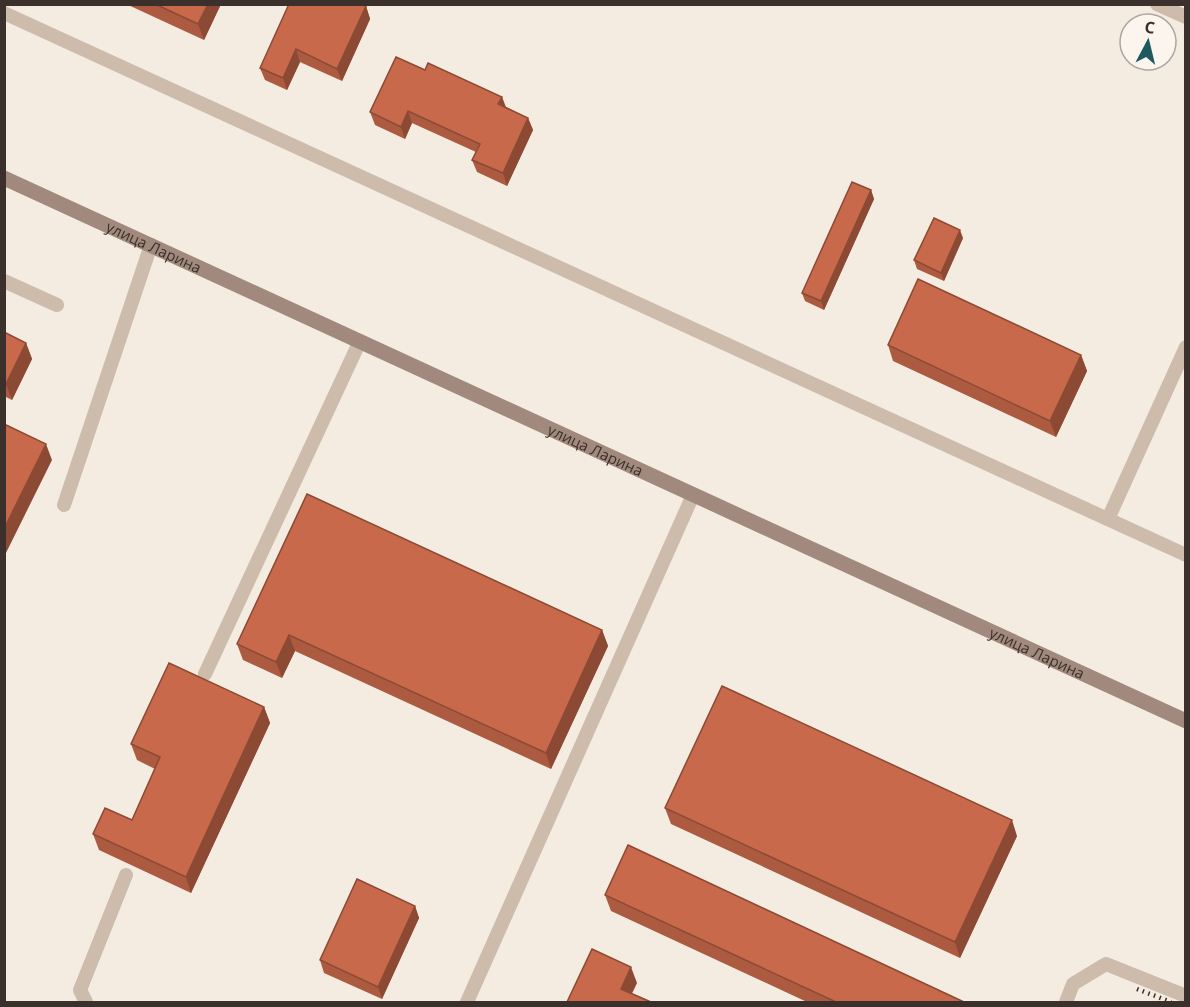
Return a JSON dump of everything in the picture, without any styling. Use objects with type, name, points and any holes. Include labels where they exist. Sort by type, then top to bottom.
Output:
[{"type":"street","name":"улица Ларина","points":[[4,178],[1185,721]]},
{"type":"lane","points":[[1157,4],[1185,17]]},
{"type":"lane","points":[[4,13],[1185,555]]},
{"type":"lane","points":[[64,505],[151,245]]},
{"type":"lane","points":[[4,281],[57,305]]},
{"type":"lane","points":[[205,674],[360,341]]},
{"type":"lane","points":[[1108,519],[1185,347]]},
{"type":"lane","points":[[467,1002],[693,495]]},
{"type":"lane","points":[[86,1002],[80,990],[126,875]]},
{"type":"lane","points":[[1066,1002],[1073,984],[1106,964],[1185,996]]},
{"type":"building","points":[[155,4],[208,4],[198,24]]},
{"type":"building","points":[[289,4],[362,4],[366,6],[337,69],[296,49],[283,78],[260,68]]},
{"type":"building","points":[[396,57],[425,70],[428,63],[502,97],[498,104],[528,118],[503,173],[472,160],[480,144],[408,111],[401,127],[370,112]]},
{"type":"building","points":[[852,182],[871,190],[821,301],[802,293]]},
{"type":"building","points":[[934,218],[960,230],[941,273],[914,260]]},
{"type":"building","points":[[918,279],[1081,355],[1050,421],[888,345]]},
{"type":"building","points":[[4,332],[26,343],[6,384],[4,383]]},
{"type":"building","points":[[4,424],[46,444],[4,529]]},
{"type":"building","points":[[307,494],[602,630],[546,753],[289,635],[276,662],[237,644]]},
{"type":"building","points":[[169,663],[264,707],[186,877],[93,834],[105,808],[132,820],[160,757],[131,744]]},
{"type":"building","points":[[722,686],[1012,820],[955,942],[665,808]]},
{"type":"building","points":[[628,845],[964,1002],[836,1002],[605,895]]},
{"type":"building","points":[[357,879],[415,906],[378,987],[320,960]]},
{"type":"building","points":[[592,949],[631,967],[621,989],[651,1002],[567,1002]]},
{"type":"railway","points":[[1137,989],[1171,1002]]}]
